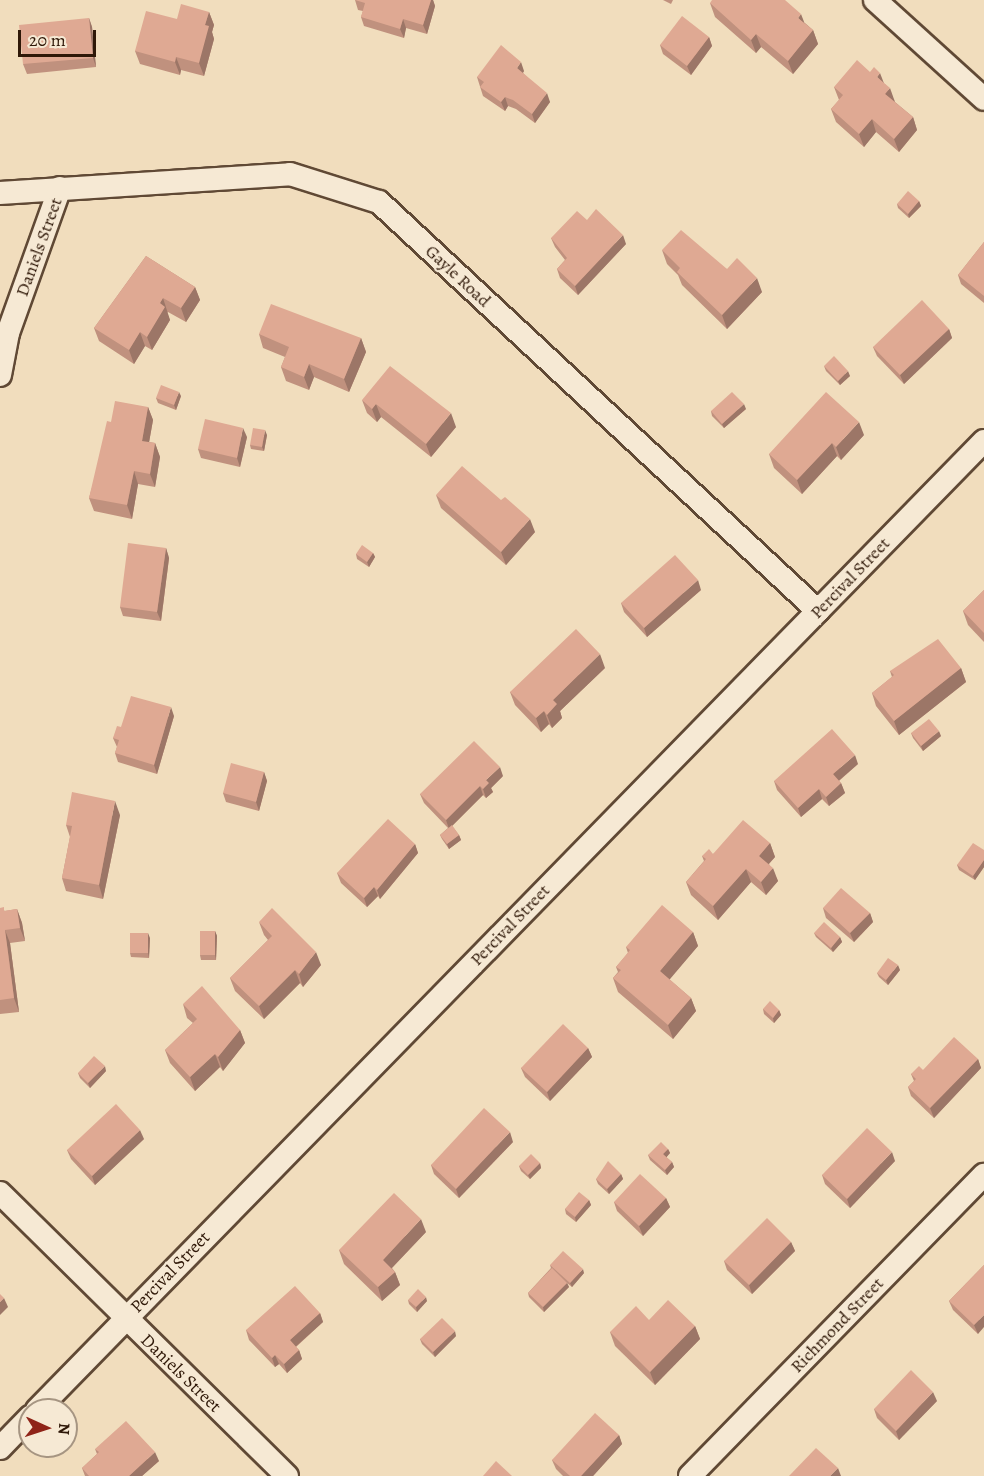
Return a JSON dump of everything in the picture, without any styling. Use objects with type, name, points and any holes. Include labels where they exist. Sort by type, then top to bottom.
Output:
[{"type":"street","points":[[875,0],[984,99]]},
{"type":"street","name":"Gayle Road","points":[[0,193],[290,174],[379,202],[818,611]]},
{"type":"street","name":"Daniels Street","points":[[0,375],[8,333],[60,188]]},
{"type":"street","name":"Percival Street","points":[[48,1398],[984,441]]},
{"type":"street","name":"Richmond Street","points":[[690,1476],[984,1175]]},
{"type":"street","name":"Daniels Street","points":[[0,1193],[287,1476]]},
{"type":"street","points":[[0,1449],[18,1430]]},
{"type":"building","points":[[355,0],[431,0],[423,25],[403,19],[400,29],[361,17],[365,3]]},
{"type":"building","points":[[712,0],[785,0],[801,14],[798,18],[813,30],[788,61],[756,34],[751,40],[710,3]]},
{"type":"building","points":[[181,4],[209,12],[205,25],[209,26],[199,63],[176,57],[175,62],[135,51],[146,11],[177,19]]},
{"type":"building","points":[[682,16],[709,37],[687,66],[660,45]]},
{"type":"building","points":[[89,18],[93,58],[23,64],[19,25]]},
{"type":"building","points":[[501,45],[521,62],[517,68],[547,93],[532,114],[513,100],[505,97],[501,102],[480,87],[484,82],[477,77]]},
{"type":"building","points":[[857,60],[870,72],[874,67],[880,73],[877,77],[890,88],[885,94],[913,117],[894,139],[872,119],[859,134],[831,109],[843,95],[834,87]]},
{"type":"building","points":[[908,191],[919,201],[908,214],[897,204]]},
{"type":"building","points":[[596,209],[623,235],[575,286],[557,269],[567,258],[551,238],[577,211],[587,220]]},
{"type":"building","points":[[681,230],[727,269],[737,258],[757,278],[722,315],[677,272],[680,268],[662,250]]},
{"type":"building","points":[[984,242],[984,296],[958,275]]},
{"type":"building","points":[[146,256],[195,287],[181,308],[163,298],[160,303],[165,307],[147,337],[140,332],[129,350],[94,328]]},
{"type":"building","points":[[922,300],[949,329],[900,375],[873,347]]},
{"type":"building","points":[[271,304],[361,338],[344,379],[309,364],[304,377],[281,367],[289,347],[259,334]]},
{"type":"building","points":[[834,356],[848,371],[838,381],[824,366]]},
{"type":"building","points":[[390,366],[451,413],[426,444],[376,404],[372,409],[362,400]]},
{"type":"building","points":[[161,385],[179,392],[174,405],[156,398]]},
{"type":"building","points":[[732,392],[744,404],[722,424],[711,411]]},
{"type":"building","points":[[826,392],[859,422],[836,447],[832,443],[797,480],[769,454]]},
{"type":"building","points":[[115,401],[148,407],[142,441],[155,443],[150,474],[134,471],[127,505],[89,498],[107,421],[111,422]]},
{"type":"building","points":[[205,419],[243,428],[237,458],[198,449]]},
{"type":"building","points":[[253,428],[265,430],[262,447],[250,445]]},
{"type":"building","points":[[462,466],[501,500],[505,497],[530,519],[501,552],[436,495]]},
{"type":"building","points":[[128,543],[166,548],[157,612],[120,607]]},
{"type":"building","points":[[362,545],[373,553],[367,562],[356,554]]},
{"type":"building","points":[[675,555],[698,580],[644,628],[621,603]]},
{"type":"building","points":[[984,590],[984,633],[963,611]]},
{"type":"building","points":[[576,629],[600,654],[553,700],[557,704],[547,715],[544,711],[536,718],[510,692]]},
{"type":"building","points":[[938,639],[961,668],[894,721],[872,693],[894,675],[890,671]]},
{"type":"building","points":[[131,696],[171,707],[154,765],[115,753],[119,740],[113,738],[117,726],[121,727]]},
{"type":"building","points":[[929,719],[939,731],[921,746],[911,733]]},
{"type":"building","points":[[832,729],[855,755],[833,774],[841,783],[826,797],[819,789],[798,808],[774,781]]},
{"type":"building","points":[[474,741],[500,767],[486,780],[489,783],[483,789],[480,786],[446,820],[420,794]]},
{"type":"building","points":[[231,763],[264,772],[256,802],[223,793]]},
{"type":"building","points":[[72,792],[115,801],[99,885],[62,878],[72,826],[66,825]]},
{"type":"building","points":[[388,819],[415,844],[377,890],[374,887],[364,898],[337,873]]},
{"type":"building","points":[[743,820],[770,843],[759,856],[773,868],[761,882],[746,869],[713,906],[686,882],[706,859],[702,856],[709,849],[713,854]]},
{"type":"building","points":[[452,825],[459,835],[447,844],[440,835]]},
{"type":"building","points":[[973,843],[984,850],[984,860],[973,876],[957,865]]},
{"type":"building","points":[[841,888],[870,913],[850,933],[823,908]]},
{"type":"building","points":[[662,905],[693,932],[660,971],[691,998],[668,1025],[613,978],[621,970],[616,967],[630,950],[626,947]]},
{"type":"building","points":[[4,907],[4,911],[17,909],[20,928],[5,930],[14,998],[0,1000],[0,908]]},
{"type":"building","points":[[272,908],[316,952],[299,974],[295,970],[259,1006],[230,978],[272,936],[259,922]]},
{"type":"building","points":[[824,922],[840,937],[831,948],[814,933]]},
{"type":"building","points":[[200,931],[215,931],[215,955],[200,955]]},
{"type":"building","points":[[130,933],[148,933],[148,953],[130,953]]},
{"type":"building","points":[[888,958],[898,965],[886,980],[877,973]]},
{"type":"building","points":[[202,986],[240,1030],[218,1057],[215,1054],[190,1077],[165,1050],[197,1019],[183,1004]]},
{"type":"building","points":[[770,1001],[779,1010],[773,1018],[763,1009]]},
{"type":"building","points":[[563,1024],[588,1048],[547,1092],[521,1068]]},
{"type":"building","points":[[954,1037],[978,1059],[930,1108],[908,1087],[916,1079],[911,1074],[919,1066],[923,1070]]},
{"type":"building","points":[[94,1056],[105,1066],[88,1083],[78,1073]]},
{"type":"building","points":[[116,1104],[140,1130],[92,1176],[67,1150]]},
{"type":"building","points":[[484,1108],[510,1132],[456,1189],[431,1165]]},
{"type":"building","points":[[867,1128],[892,1152],[847,1199],[822,1175]]},
{"type":"building","points":[[661,1142],[668,1149],[663,1154],[672,1162],[665,1170],[648,1155]]},
{"type":"building","points":[[531,1154],[540,1163],[528,1175],[519,1166]]},
{"type":"building","points":[[608,1161],[621,1174],[607,1189],[596,1179]]},
{"type":"building","points":[[640,1174],[666,1198],[639,1226],[614,1202]]},
{"type":"building","points":[[579,1192],[589,1200],[575,1217],[565,1209]]},
{"type":"building","points":[[394,1193],[421,1219],[383,1260],[395,1272],[378,1287],[339,1250]]},
{"type":"building","points":[[767,1218],[791,1242],[749,1285],[724,1261]]},
{"type":"building","points":[[563,1251],[583,1269],[570,1283],[550,1265]]},
{"type":"building","points":[[984,1265],[984,1315],[974,1325],[949,1301]]},
{"type":"building","points":[[552,1268],[567,1283],[543,1307],[528,1293]]},
{"type":"building","points":[[295,1286],[320,1313],[290,1340],[299,1350],[284,1364],[275,1355],[272,1358],[246,1330]]},
{"type":"building","points":[[418,1289],[426,1297],[416,1307],[408,1300]]},
{"type":"building","points":[[668,1300],[695,1326],[650,1372],[610,1332],[636,1306],[649,1320]]},
{"type":"building","points":[[442,1318],[455,1331],[433,1352],[420,1339]]},
{"type":"building","points":[[911,1370],[933,1392],[896,1431],[874,1409]]},
{"type":"building","points":[[595,1413],[619,1435],[581,1476],[570,1476],[552,1460]]},
{"type":"building","points":[[126,1421],[155,1452],[129,1476],[89,1476],[82,1468],[99,1452],[95,1449]]},
{"type":"building","points":[[816,1448],[838,1468],[830,1476],[789,1476]]},
{"type":"building","points":[[496,1461],[512,1476],[483,1476]]}]
